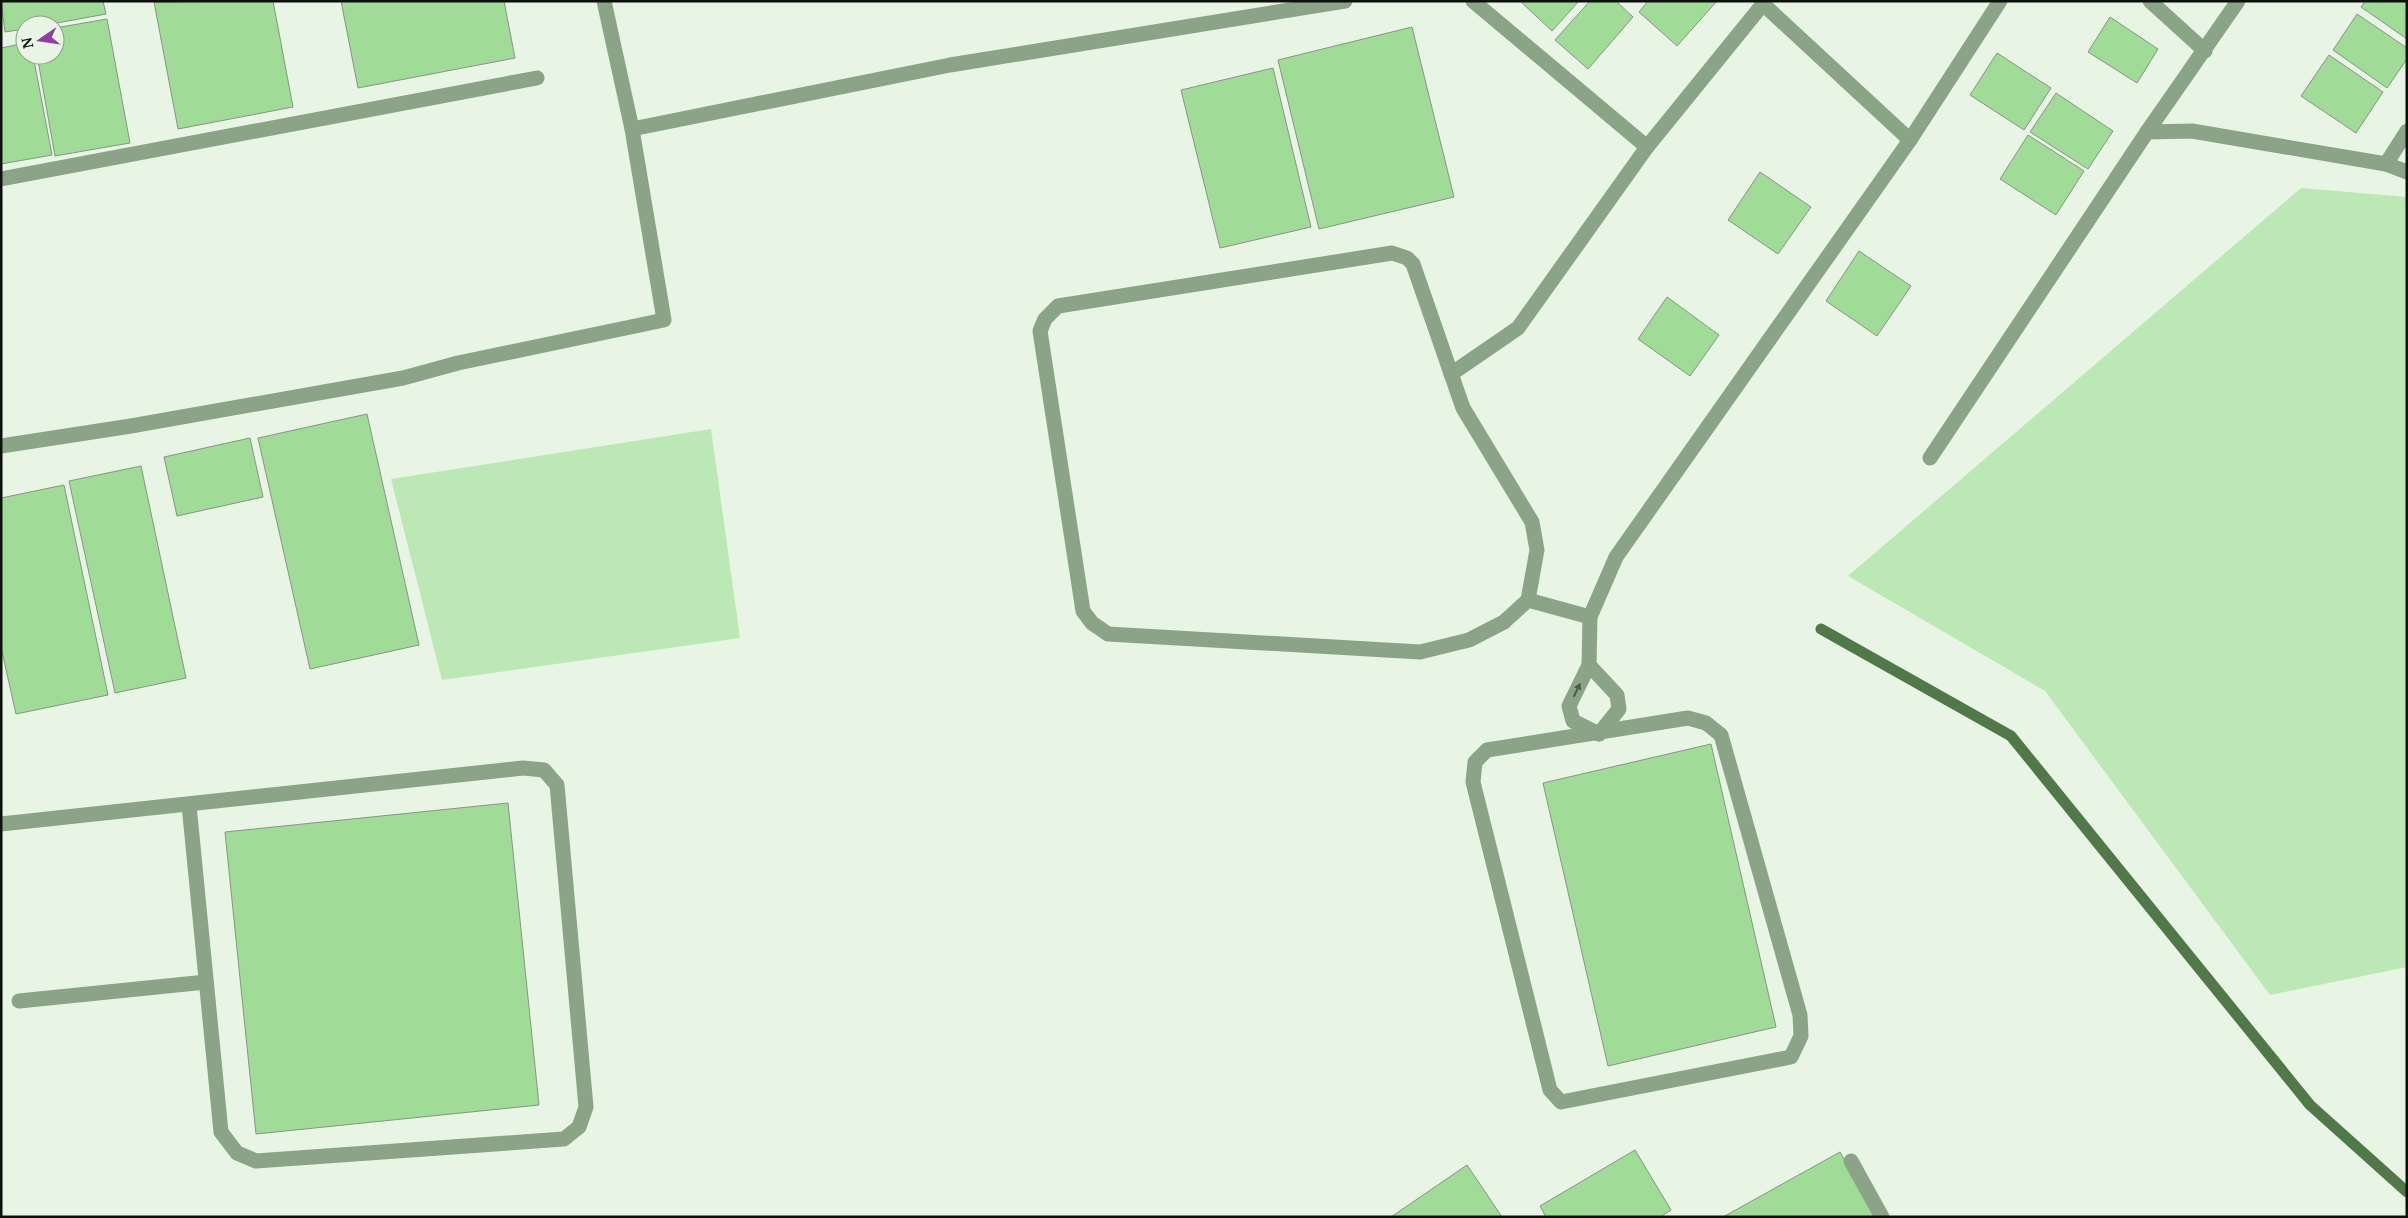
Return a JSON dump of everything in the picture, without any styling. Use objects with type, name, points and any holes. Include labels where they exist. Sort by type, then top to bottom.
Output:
[{"type":"street","points":[[1,446],[131,426],[403,378],[458,363],[664,320],[632,129],[604,1]]},
{"type":"street","points":[[632,129],[950,65],[1345,1]]},
{"type":"street","points":[[1473,1],[1647,147]]},
{"type":"street","points":[[1589,665],[1617,695],[1619,709],[1599,734],[1487,750],[1475,762],[1473,782],[1550,1090],[1561,1102],[1576,1100],[1791,1057],[1801,1036],[1800,1015],[1720,735],[1706,723],[1688,718],[1599,734],[1573,721],[1569,706],[1589,665],[1590,618],[1616,557],[1910,140],[2000,1]]},
{"type":"street","points":[[2150,1],[2205,50]]},
{"type":"street","points":[[1930,458],[2147,132],[2238,1]]},
{"type":"street","points":[[1451,374],[1518,328],[1647,147],[1762,2],[1910,140]]},
{"type":"street","points":[[1,179],[537,78]]},
{"type":"street","points":[[2147,132],[2192,131],[2386,164],[2407,172]]},
{"type":"street","points":[[2386,164],[2407,131]]},
{"type":"street","points":[[1392,252],[1408,258],[1413,264],[1451,374],[1462,408],[1532,522],[1537,550],[1528,600],[1504,622],[1469,640],[1420,652],[1108,634],[1092,623],[1083,611],[1040,331],[1045,319],[1058,306],[1392,252]]},
{"type":"street","points":[[1528,600],[1590,618]]},
{"type":"street","points":[[1,824],[523,768],[544,770],[557,785],[586,1107],[579,1127],[564,1139],[256,1161],[237,1153],[221,1132],[189,805]]},
{"type":"street","points":[[19,1001],[206,982]]},
{"type":"street","points":[[1851,1161],[1882,1217]]},
{"type":"green space","points":[[2301,188],[2407,197],[2407,967],[2270,995],[2045,691],[1848,576]]},
{"type":"green space","points":[[711,429],[740,638],[442,680],[391,479]]},
{"type":"building","points":[[1,1],[103,1],[106,14],[65,22],[65,15],[15,15],[15,30],[5,32]]},
{"type":"building","points":[[273,1],[293,107],[178,129],[154,2]]},
{"type":"building","points":[[341,1],[504,1],[515,58],[358,88]]},
{"type":"building","points":[[1520,1],[1579,1],[1552,31]]},
{"type":"building","points":[[1590,1],[1616,1],[1633,17],[1588,69],[1555,40]]},
{"type":"building","points":[[1648,1],[1717,1],[1677,46],[1639,12]]},
{"type":"building","points":[[2365,1],[2407,1],[2407,39],[2361,7]]},
{"type":"building","points":[[2357,14],[2407,48],[2407,59],[2387,88],[2333,50]]},
{"type":"building","points":[[2110,17],[2158,49],[2137,83],[2088,52]]},
{"type":"building","points":[[107,19],[130,143],[55,156],[39,65],[65,65],[65,26]]},
{"type":"building","points":[[1412,27],[1454,197],[1319,229],[1278,60]]},
{"type":"building","points":[[15,45],[15,65],[35,65],[52,155],[1,164],[1,48]]},
{"type":"building","points":[[1997,53],[2051,88],[2024,130],[1970,95]]},
{"type":"building","points":[[2329,55],[2383,92],[2356,133],[2301,96]]},
{"type":"building","points":[[1273,68],[1311,227],[1220,248],[1181,90]]},
{"type":"building","points":[[2056,93],[2113,131],[2088,169],[2030,132]]},
{"type":"building","points":[[2028,135],[2084,171],[2056,215],[2000,179]]},
{"type":"building","points":[[1760,172],[1811,207],[1778,254],[1728,220]]},
{"type":"building","points":[[1859,251],[1911,286],[1877,336],[1826,301]]},
{"type":"building","points":[[1667,297],[1719,335],[1690,376],[1638,339]]},
{"type":"building","points":[[367,414],[419,645],[310,669],[258,438]]},
{"type":"building","points":[[250,438],[263,497],[177,516],[164,457]]},
{"type":"building","points":[[141,466],[186,678],[115,693],[69,481]]},
{"type":"building","points":[[64,485],[108,695],[16,714],[1,647],[1,498]]},
{"type":"building","points":[[1711,744],[1776,1027],[1608,1066],[1543,783]]},
{"type":"building","points":[[508,803],[539,1105],[256,1134],[225,832]]},
{"type":"building","points":[[1635,1150],[1671,1210],[1660,1217],[1546,1217],[1540,1206]]},
{"type":"building","points":[[1840,1152],[1876,1217],[1723,1217]]},
{"type":"building","points":[[1467,1165],[1502,1217],[1391,1217]]},
{"type":"waterway","points":[[1821,629],[2011,736],[2310,1105],[2407,1192]]}]
